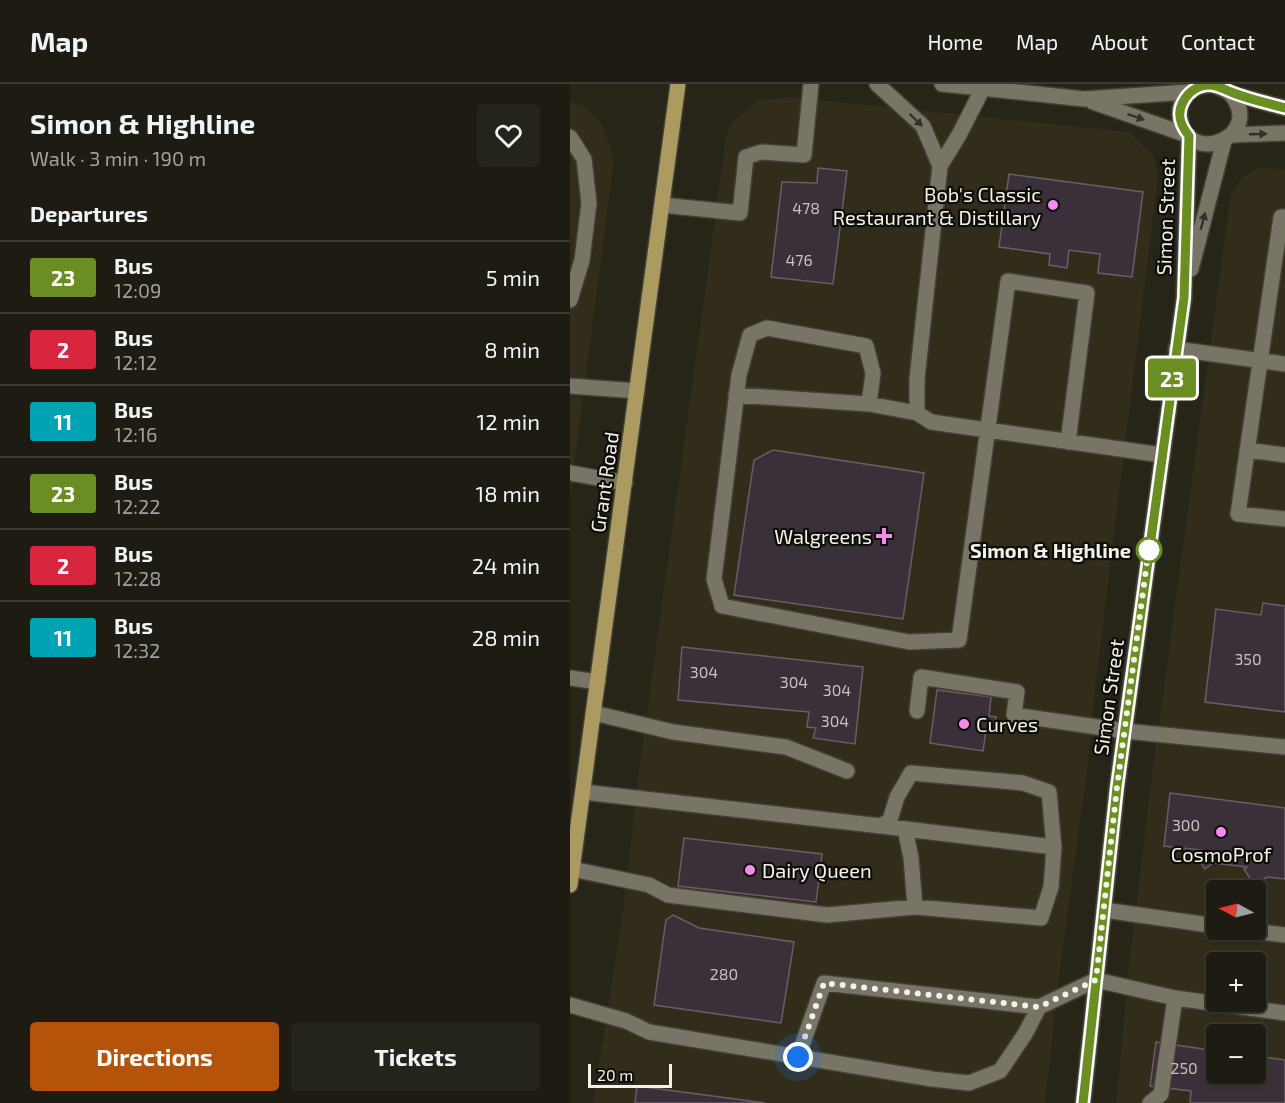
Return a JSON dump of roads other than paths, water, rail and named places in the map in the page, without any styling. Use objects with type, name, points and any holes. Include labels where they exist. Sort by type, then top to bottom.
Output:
[{"type":"main road","name":"Grant Road","points":[[570,885],[678,84]]},
{"type":"street","points":[[662,205],[741,213],[746,157],[761,152],[804,155],[811,84]]},
{"type":"street","points":[[877,84],[923,126],[940,166]]},
{"type":"street","points":[[942,84],[1084,99],[1191,89],[1208,85],[1218,86],[1285,108]]},
{"type":"street","points":[[917,413],[917,379],[940,166],[959,135],[982,88]]},
{"type":"street","points":[[1188,136],[1180,120],[1179,111],[1191,89]]},
{"type":"street","points":[[1227,89],[1235,98],[1239,108],[1239,118],[1228,138]]},
{"type":"street","points":[[1084,99],[1188,136],[1206,145],[1228,138],[1285,133]]},
{"type":"street","name":"Simon Street","points":[[1184,298],[1188,136]]},
{"type":"street","points":[[570,137],[585,159],[589,203],[582,260],[570,300]]},
{"type":"street","name":"Simon Street","points":[[1083,1103],[1125,731],[1176,349],[1184,298],[1228,138]]},
{"type":"street","points":[[1285,217],[1281,217],[1238,514],[1285,519]]},
{"type":"street","points":[[869,404],[873,373],[867,346],[767,328],[750,335],[736,395],[714,579],[722,606],[909,642],[959,640],[1008,281],[1087,293],[1068,442]]},
{"type":"street","points":[[1176,349],[1285,364]]},
{"type":"street","points":[[570,386],[637,391]]},
{"type":"street","points":[[736,395],[869,404],[917,413],[931,422],[1162,455]]},
{"type":"street","points":[[1247,450],[1285,455]]},
{"type":"street","points":[[570,473],[625,483]]},
{"type":"street","points":[[916,711],[921,677],[1017,692],[1014,715],[1125,731],[1285,747]]},
{"type":"street","points":[[570,678],[598,682]]},
{"type":"street","points":[[594,713],[673,732],[786,747],[847,771]]},
{"type":"street","points":[[572,869],[649,885],[668,895],[826,915],[915,907],[1041,918],[1050,887],[1054,847],[1049,792],[1023,783],[911,773],[897,797],[890,820],[881,826]]},
{"type":"street","points":[[583,792],[1054,847]]},
{"type":"street","points":[[905,829],[911,858],[915,907]]},
{"type":"street","points":[[1104,910],[1206,925]]},
{"type":"street","points":[[1266,933],[1285,935]]},
{"type":"street","points":[[798,1057],[824,983],[1039,1007],[1096,980],[1175,998],[1285,1013]]},
{"type":"street","points":[[1150,1103],[1161,1094],[1175,998]]},
{"type":"street","points":[[570,1005],[626,1021],[648,1032],[969,1083],[1000,1071],[1025,1034],[1039,1007]]},
{"type":"place","name":"Bob's Classic Restaurant & Distillary","points":[[1053,205]]},
{"type":"place","name":"Walgreens","points":[[884,536]]},
{"type":"place","name":"Simon & Highline","points":[[1149,550]]},
{"type":"place","name":"Curves","points":[[964,724]]},
{"type":"place","name":"CosmoProf","points":[[1221,832]]},
{"type":"place","name":"Dairy Queen","points":[[750,870]]}]
